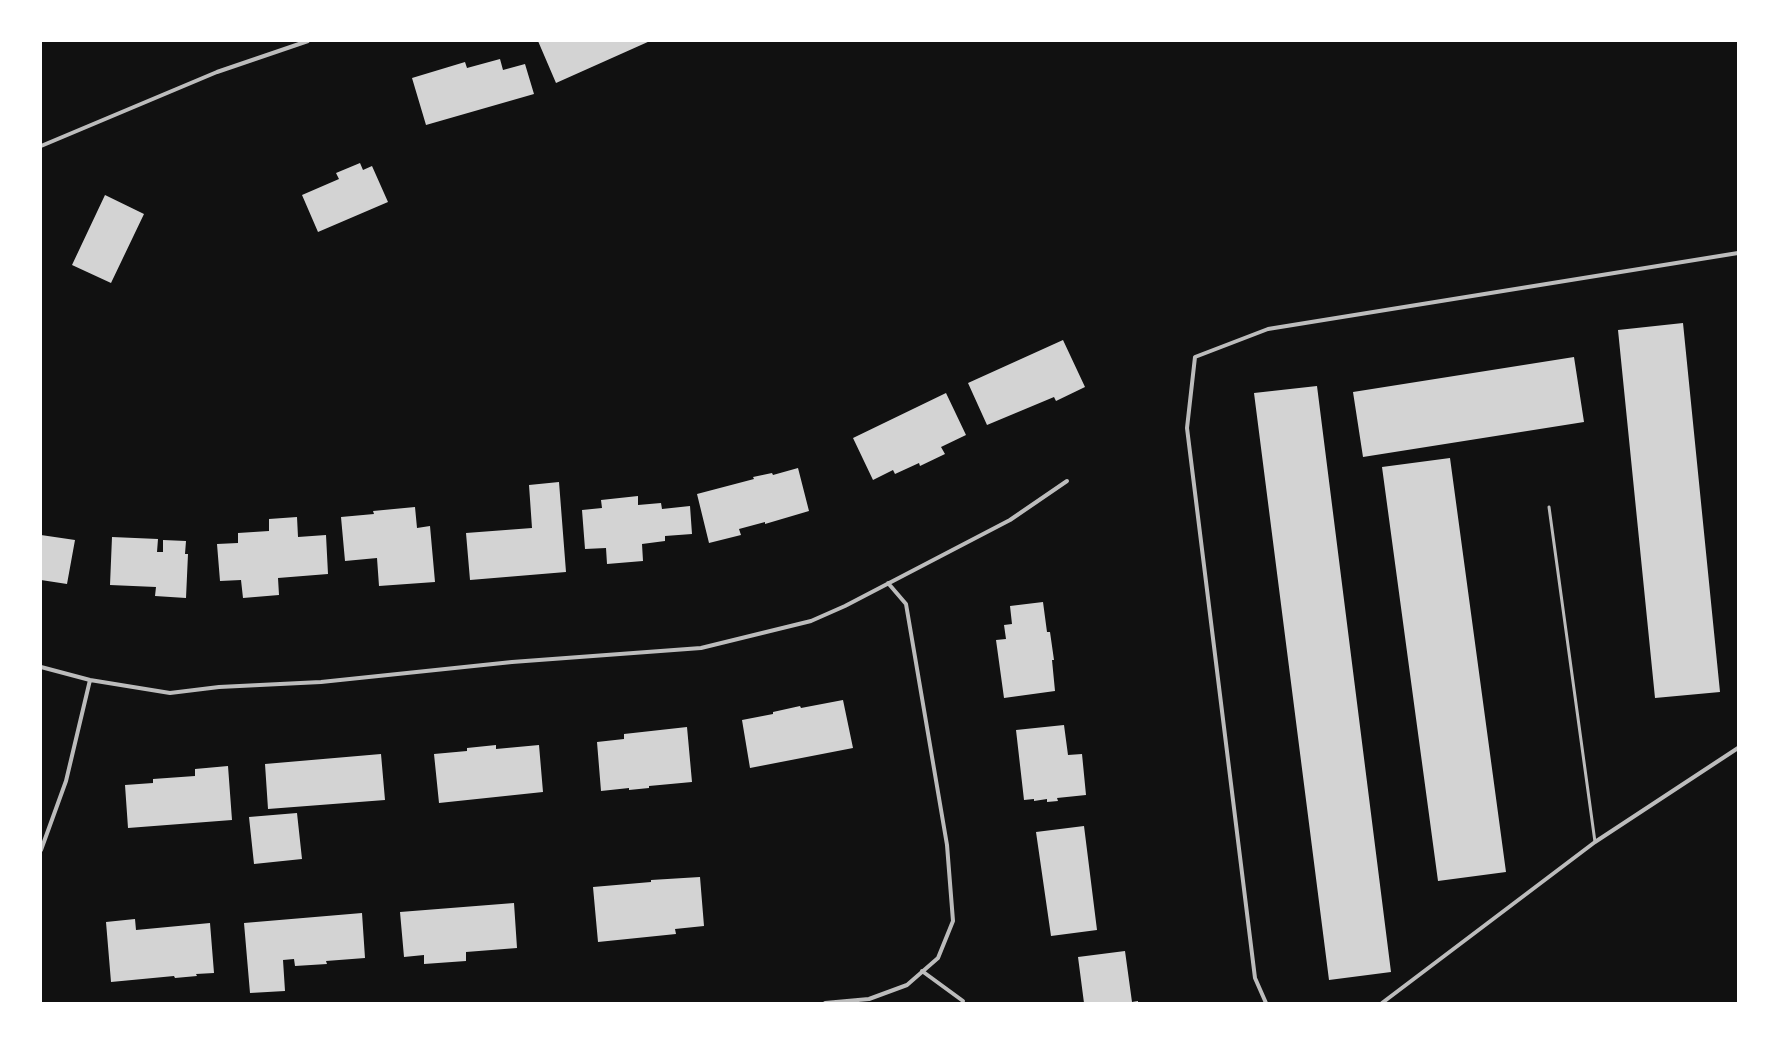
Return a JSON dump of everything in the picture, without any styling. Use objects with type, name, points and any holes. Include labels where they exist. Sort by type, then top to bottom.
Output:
[{"type":"street","points":[[41,146],[217,72],[308,41]]},
{"type":"street","points":[[1266,1003],[1255,978],[1187,428],[1195,356],[1268,329],[1738,253]]},
{"type":"street","points":[[41,667],[90,680],[170,693],[219,687],[321,682],[512,662],[701,648],[811,621],[845,606],[1010,520],[1067,481]]},
{"type":"street","points":[[825,1003],[868,998],[907,985],[938,958],[953,921],[947,845],[906,604],[888,583]]},
{"type":"street","points":[[41,850],[66,781],[90,680]]},
{"type":"street","points":[[1382,1003],[1596,842],[1738,748]]},
{"type":"street","points":[[922,971],[963,1000]]},
{"type":"lane","points":[[1550,507],[1596,842]]},
{"type":"building","points":[[538,41],[650,41],[556,83]]},
{"type":"building","points":[[500,59],[503,70],[525,64],[534,94],[426,125],[412,78],[465,62],[467,68]]},
{"type":"building","points":[[360,163],[363,170],[372,166],[388,202],[318,232],[302,195],[339,179],[336,173]]},
{"type":"building","points":[[105,195],[144,214],[111,283],[72,265]]},
{"type":"building","points":[[1683,323],[1720,692],[1655,698],[1618,330]]},
{"type":"building","points":[[1063,340],[1085,387],[1056,401],[1054,397],[987,425],[968,383]]},
{"type":"building","points":[[1574,357],[1584,422],[1363,457],[1353,392]]},
{"type":"building","points":[[1317,386],[1391,972],[1329,980],[1254,393]]},
{"type":"building","points":[[946,393],[966,435],[941,447],[945,454],[920,466],[919,463],[895,474],[893,470],[873,480],[853,438]]},
{"type":"building","points":[[1450,458],[1506,872],[1438,881],[1382,467]]},
{"type":"building","points":[[798,468],[809,511],[765,524],[765,522],[739,529],[741,535],[709,543],[697,494],[754,479],[753,477],[772,473],[773,475]]},
{"type":"building","points":[[559,482],[566,572],[470,580],[466,533],[532,528],[529,485]]},
{"type":"building","points":[[638,496],[638,505],[661,503],[662,509],[690,506],[692,534],[665,536],[665,541],[642,544],[643,561],[607,564],[606,548],[585,549],[582,510],[602,508],[601,500]]},
{"type":"building","points":[[415,507],[417,528],[430,526],[435,582],[379,586],[377,558],[345,561],[341,517],[374,514],[373,511]]},
{"type":"building","points":[[297,517],[298,537],[326,535],[328,574],[278,578],[279,595],[243,598],[241,580],[220,581],[217,544],[238,543],[238,533],[269,531],[269,519]]},
{"type":"building","points":[[41,535],[75,540],[67,584],[41,580]]},
{"type":"building","points":[[112,537],[158,539],[157,552],[163,552],[163,540],[186,541],[185,554],[188,554],[186,598],[155,596],[156,587],[110,585]]},
{"type":"building","points":[[1043,602],[1047,632],[1050,632],[1054,660],[1052,660],[1055,691],[1004,698],[996,640],[1006,639],[1004,625],[1012,624],[1010,606]]},
{"type":"building","points":[[843,700],[853,748],[750,768],[742,720],[773,714],[773,712],[800,706],[801,708]]},
{"type":"building","points":[[1064,725],[1068,755],[1082,754],[1086,795],[1057,798],[1058,801],[1047,802],[1047,799],[1034,801],[1034,799],[1024,800],[1016,730]]},
{"type":"building","points":[[687,727],[692,782],[649,786],[649,788],[629,790],[629,788],[601,791],[597,742],[624,739],[624,734]]},
{"type":"building","points":[[496,745],[496,749],[539,745],[543,792],[439,803],[434,754],[467,751],[467,748]]},
{"type":"building","points":[[381,754],[385,800],[268,809],[265,764]]},
{"type":"building","points":[[228,766],[232,820],[128,828],[125,785],[153,783],[153,779],[195,776],[195,769]]},
{"type":"building","points":[[297,813],[302,859],[254,864],[249,817]]},
{"type":"building","points":[[1084,826],[1097,930],[1051,936],[1036,832]]},
{"type":"building","points":[[700,877],[704,926],[675,929],[676,934],[598,942],[593,887],[651,882],[651,880]]},
{"type":"building","points":[[514,903],[517,948],[466,952],[466,961],[424,964],[424,955],[404,957],[400,912]]},
{"type":"building","points":[[362,913],[365,958],[326,961],[327,964],[295,966],[294,959],[283,960],[285,991],[250,993],[244,923]]},
{"type":"building","points":[[135,919],[136,930],[210,923],[214,973],[196,974],[197,976],[175,978],[174,976],[111,982],[106,922]]},
{"type":"building","points":[[1125,951],[1132,1002],[1138,1001],[1138,1003],[1084,1003],[1078,957]]}]
